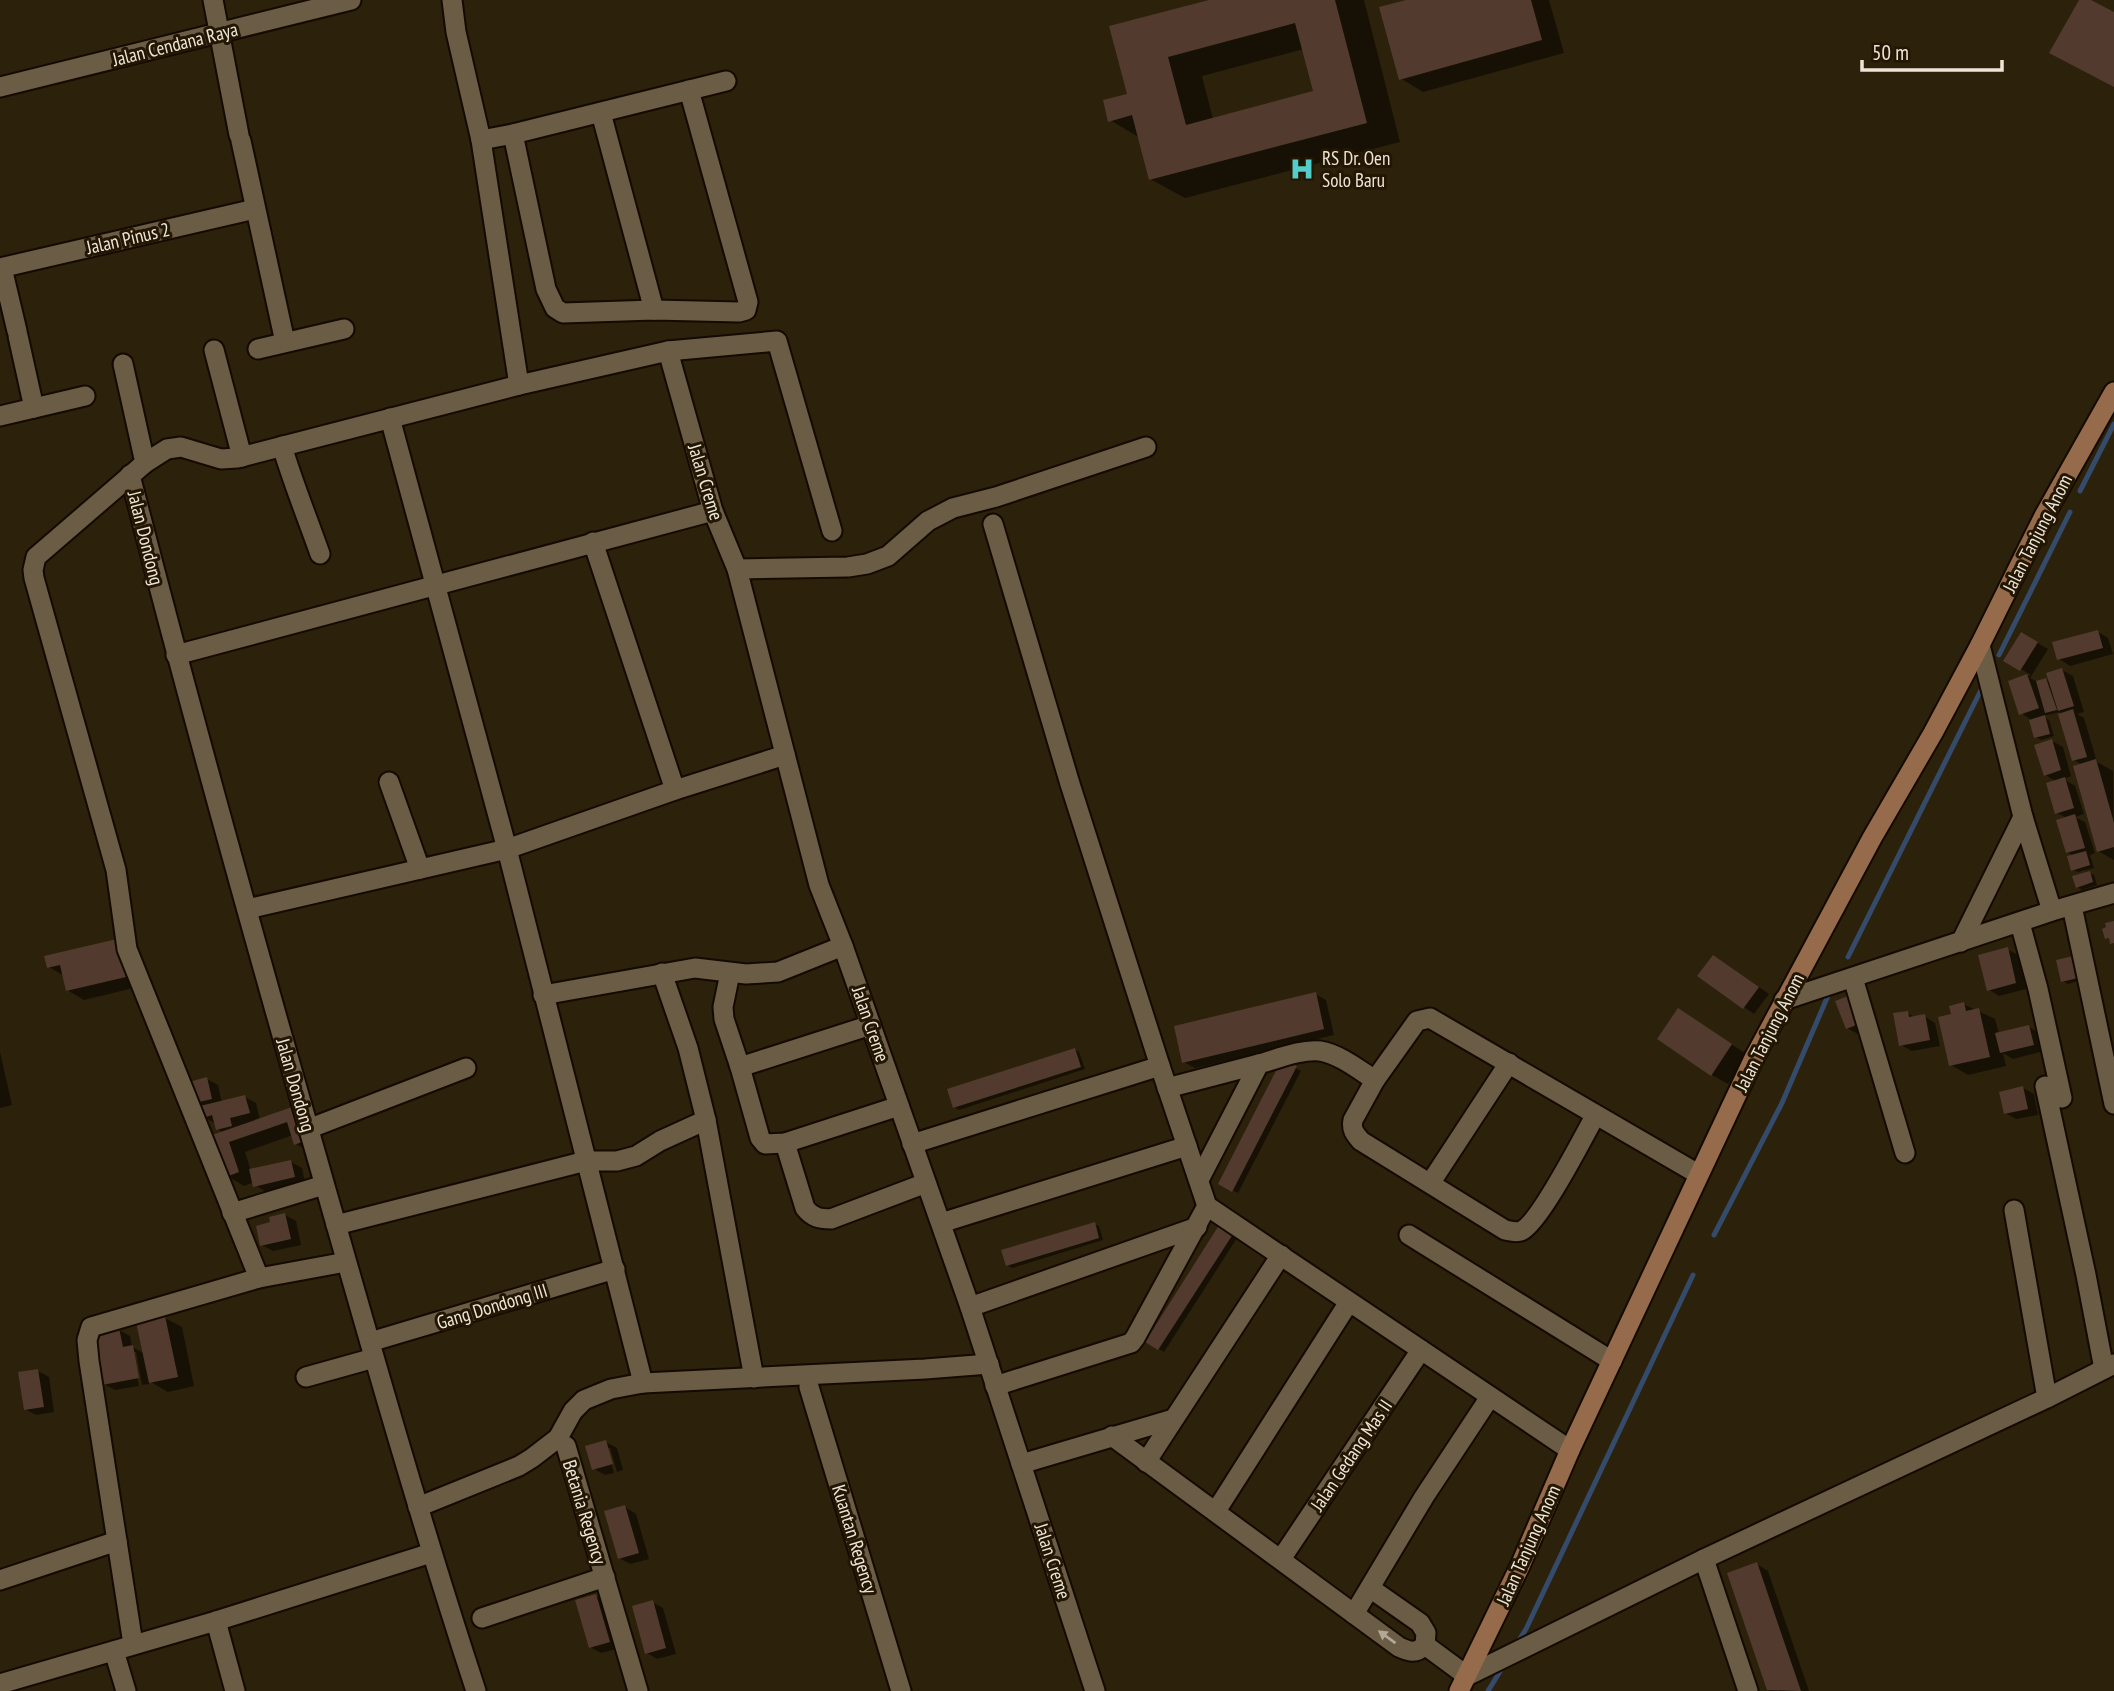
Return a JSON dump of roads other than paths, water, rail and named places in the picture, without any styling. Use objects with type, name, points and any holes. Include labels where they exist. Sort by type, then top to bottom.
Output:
[{"type":"main road","name":"Jalan Tanjung Anom","points":[[1463,1684],[1520,1566],[1570,1450],[1698,1174],[1784,1000],[1980,645],[2044,516],[2114,392]]},
{"type":"street","points":[[213,0],[285,342]]},
{"type":"street","name":"Jalan Cendana Raya","points":[[0,87],[351,0]]},
{"type":"street","points":[[452,0],[456,32],[481,140],[519,385]]},
{"type":"street","points":[[481,140],[726,81]]},
{"type":"street","points":[[513,134],[546,289],[555,308],[563,313],[654,310],[739,312],[746,310],[748,306],[689,90]]},
{"type":"street","points":[[601,113],[654,310]]},
{"type":"street","name":"Jalan Pinus 2","points":[[34,408],[1,268],[256,209]]},
{"type":"street","points":[[258,349],[344,329]]},
{"type":"street","points":[[259,1278],[127,948],[116,870],[34,578],[36,557],[137,469],[175,447],[221,459],[242,457],[519,385],[668,351],[778,341],[832,531]]},
{"type":"street","points":[[214,350],[242,457]]},
{"type":"street","name":"Jalan Creme","points":[[668,351],[713,511],[737,569],[819,886],[843,946],[970,1307],[1095,1691]]},
{"type":"street","name":"Jalan Dondong","points":[[124,364],[137,469],[176,655],[346,1262],[431,1553],[476,1691]]},
{"type":"street","points":[[0,416],[85,396]]},
{"type":"street","points":[[390,418],[507,849],[643,1383]]},
{"type":"street","points":[[282,446],[296,494],[303,504],[320,554]]},
{"type":"street","points":[[737,569],[848,567],[867,564],[888,556],[928,522],[953,508],[996,497],[1146,447]]},
{"type":"street","points":[[176,655],[713,511]]},
{"type":"street","points":[[993,524],[1070,783],[1207,1206],[1570,1450]]},
{"type":"street","points":[[593,542],[675,790]]},
{"type":"street","points":[[1980,645],[2023,817],[2052,911]]},
{"type":"street","points":[[247,909],[507,849],[785,755]]},
{"type":"street","points":[[389,782],[420,869]]},
{"type":"street","points":[[1961,942],[2023,817]]},
{"type":"street","points":[[1784,1000],[2114,893]]},
{"type":"street","points":[[2072,906],[2114,1104]]},
{"type":"street","points":[[2020,923],[2038,989],[2062,1098]]},
{"type":"street","points":[[543,995],[695,968],[730,973],[778,972],[843,946]]},
{"type":"street","points":[[662,973],[688,1048],[706,1120],[754,1378]]},
{"type":"street","points":[[730,973],[723,1007],[724,1018],[762,1142],[770,1145],[785,1143],[899,1106]]},
{"type":"street","points":[[1853,978],[1905,1153]]},
{"type":"street","points":[[1595,1116],[1531,1224],[1521,1231],[1505,1230],[1361,1141],[1352,1127],[1353,1120],[1375,1080],[1417,1021],[1423,1018],[1436,1021],[1698,1174]]},
{"type":"street","points":[[740,1067],[871,1025]]},
{"type":"street","points":[[1167,1088],[1309,1051],[1321,1051],[1336,1057],[1375,1080]]},
{"type":"street","points":[[1431,1182],[1508,1063]]},
{"type":"street","points":[[1199,1180],[1259,1064]]},
{"type":"street","points":[[912,1144],[1160,1066]]},
{"type":"street","points":[[308,1129],[466,1068]]},
{"type":"street","points":[[1425,1645],[1463,1684],[1497,1663],[1704,1559],[2109,1367],[2045,1086]]},
{"type":"street","points":[[336,1225],[586,1161],[617,1161],[636,1156],[706,1120]]},
{"type":"street","points":[[785,1143],[805,1208],[819,1219],[831,1219],[926,1183]]},
{"type":"street","points":[[941,1223],[1187,1146]]},
{"type":"street","points":[[232,1213],[324,1185]]},
{"type":"street","points":[[996,1386],[1131,1343],[1207,1206]]},
{"type":"street","points":[[2014,1209],[2047,1398]]},
{"type":"street","points":[[970,1307],[1197,1227]]},
{"type":"street","points":[[1409,1235],[1612,1362]]},
{"type":"street","points":[[1146,1462],[1234,1331],[1281,1255]]},
{"type":"street","points":[[133,1644],[87,1340],[91,1327],[259,1278],[346,1262]]},
{"type":"street","name":"Gang Dondong III","points":[[306,1377],[372,1350],[615,1269]]},
{"type":"street","points":[[1216,1511],[1349,1302]]},
{"type":"street","name":"Jalan Gedang Mas II","points":[[1281,1559],[1421,1350]]},
{"type":"street","points":[[418,1507],[519,1466],[558,1438],[573,1411],[584,1400],[611,1389],[643,1383],[989,1364]]},
{"type":"street","name":"Kuantan Regency","points":[[809,1387],[901,1691]]},
{"type":"street","points":[[1354,1614],[1424,1497],[1490,1397]]},
{"type":"street","points":[[1021,1464],[1173,1419]]},
{"type":"street","points":[[1112,1436],[1354,1614],[1409,1651],[1418,1651],[1425,1645],[1426,1633],[1420,1623],[1370,1588]]},
{"type":"street","name":"Betania Regency","points":[[566,1446],[638,1691]]},
{"type":"street","points":[[0,1580],[117,1541]]},
{"type":"street","points":[[0,1684],[431,1553]]},
{"type":"street","points":[[1704,1559],[1748,1691]]},
{"type":"street","name":"Betania Regency","points":[[482,1618],[605,1577]]},
{"type":"street","points":[[216,1620],[235,1691]]},
{"type":"street","points":[[114,1651],[126,1691]]},
{"type":"waterway","points":[[2080,491],[2114,424]]},
{"type":"waterway","points":[[1999,655],[2070,512]]},
{"type":"waterway","points":[[1848,957],[1981,690]]},
{"type":"waterway","points":[[1714,1235],[1782,1103],[1830,991]]},
{"type":"waterway","points":[[1516,1645],[1526,1629],[1693,1275]]},
{"type":"waterway","points":[[1488,1691],[1504,1665]]},
{"type":"place","name":"RS Dr. Oen Solo Baru","points":[[1302,169]]}]
